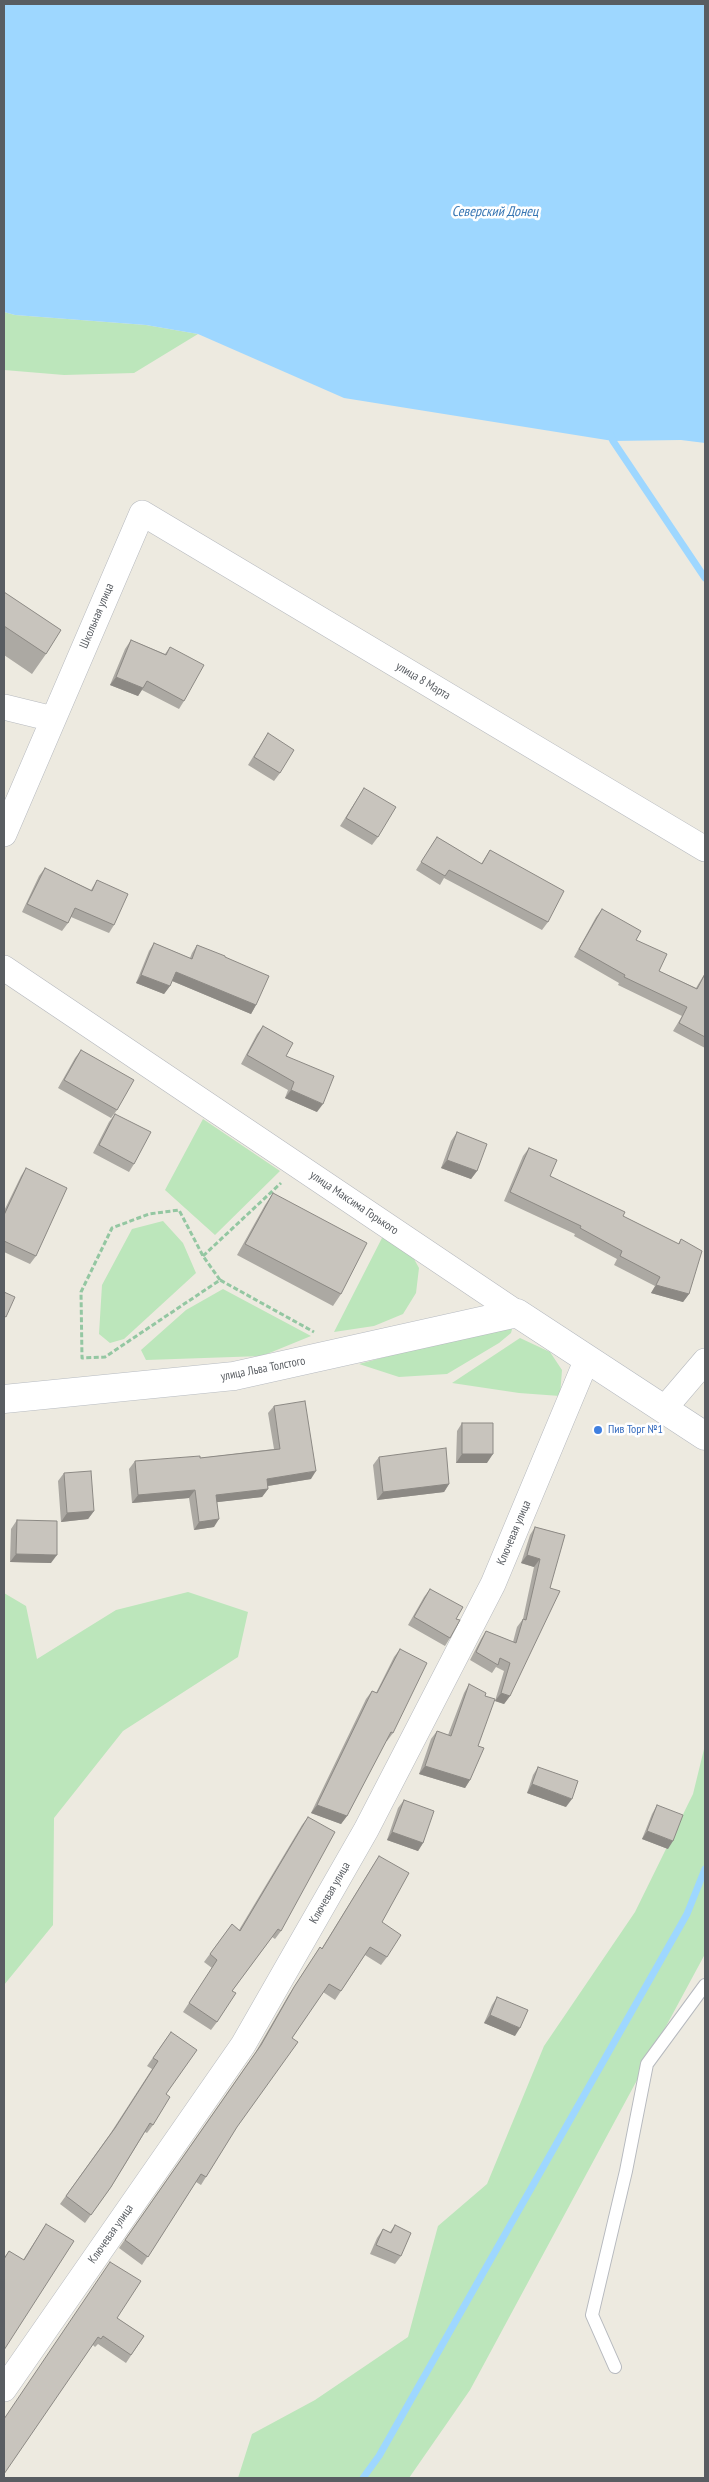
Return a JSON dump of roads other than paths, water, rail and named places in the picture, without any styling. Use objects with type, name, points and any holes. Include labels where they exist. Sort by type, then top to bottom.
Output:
[{"type":"street","name":"Школьная улица","points":[[4,834],[142,513]]},
{"type":"street","name":"улица 8 Марта","points":[[142,513],[705,849]]},
{"type":"street","points":[[4,707],[53,719]]},
{"type":"street","name":"улица Максима Горького","points":[[4,968],[517,1313],[705,1436]]},
{"type":"street","name":"улица Льва Толстого","points":[[4,1399],[234,1376],[517,1313]]},
{"type":"street","name":"Ключевая улица","points":[[4,2389],[243,2045],[366,1830],[493,1584],[587,1359]]},
{"type":"street","points":[[664,1409],[705,1361]]},
{"type":"lane","points":[[616,2367],[592,2314],[626,2170],[647,2064],[705,1985]]},
{"type":"water","name":"Северский Донец","points":[[4,4],[705,4],[705,443],[681,440],[613,441],[344,398],[198,334],[146,325],[15,315],[4,312]]},
{"type":"waterway","points":[[610,434],[705,578]]},
{"type":"waterway","points":[[363,2478],[379,2456],[687,1914],[705,1869]]},
{"type":"place","name":"Пив Торг №1","points":[[598,1430]]}]
